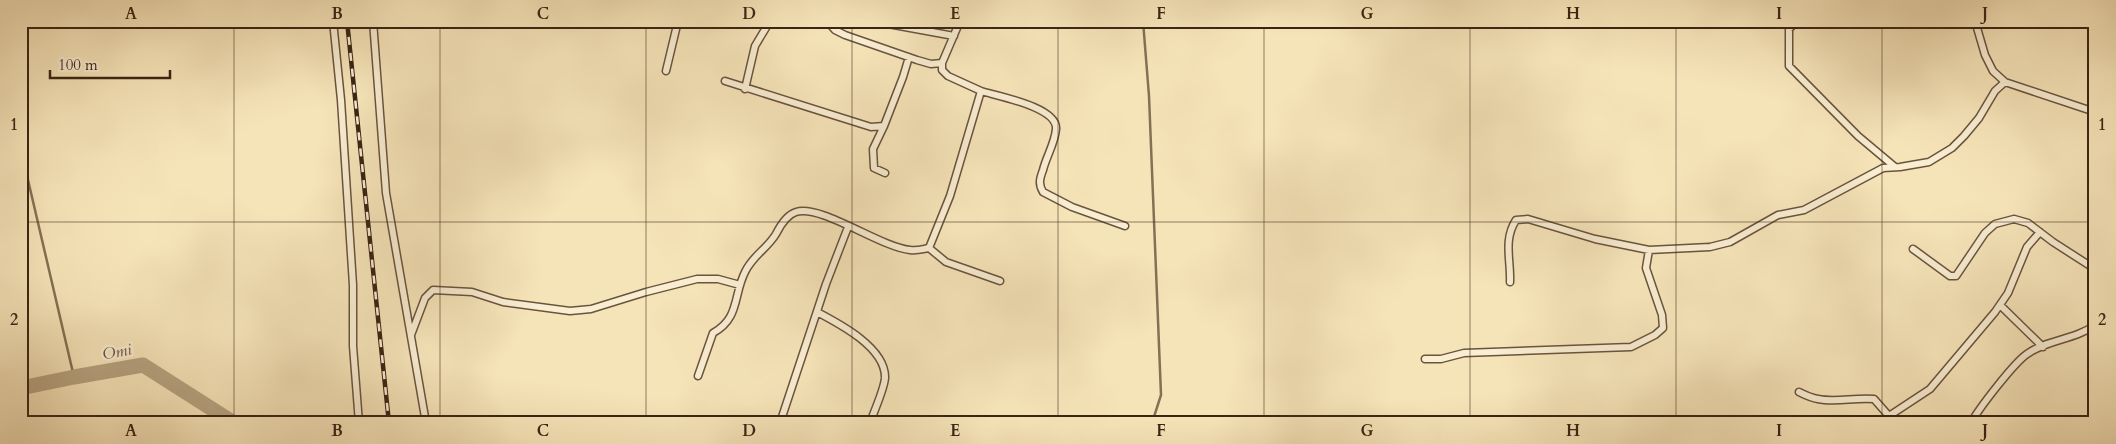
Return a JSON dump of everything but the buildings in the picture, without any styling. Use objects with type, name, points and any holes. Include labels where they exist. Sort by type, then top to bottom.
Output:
[{"type":"street","points":[[333,21],[341,100],[354,285],[353,346],[359,423]]},
{"type":"street","points":[[373,21],[386,193],[426,423]]},
{"type":"street","points":[[666,71],[678,21]]},
{"type":"street","points":[[745,89],[755,46],[759,36],[770,21]]},
{"type":"street","points":[[827,21],[835,30],[845,35],[931,64],[942,63]]},
{"type":"street","points":[[872,21],[954,36]]},
{"type":"street","points":[[960,21],[942,63],[942,70],[948,76],[981,90],[1033,106],[1052,117],[1056,128],[1039,181],[1043,192],[1088,214],[1125,226]]},
{"type":"street","points":[[1797,21],[1789,29],[1789,66],[1858,136],[1895,167]]},
{"type":"street","points":[[1974,21],[1985,56],[1993,71],[2005,82],[2095,112]]},
{"type":"street","points":[[885,173],[874,168],[873,149],[884,126],[909,57]]},
{"type":"street","points":[[725,81],[745,89],[825,111],[871,127],[884,126]]},
{"type":"street","points":[[1510,282],[1507,243],[1511,227],[1516,220],[1528,219],[1595,239],[1649,250],[1710,248],[1730,242],[1772,217],[1804,210],[1830,198],[1872,172],[1884,168],[1929,162],[1952,148],[1979,118],[2000,84],[2005,82]]},
{"type":"street","points":[[929,248],[950,196],[981,90]]},
{"type":"street","points":[[698,376],[713,333],[725,326],[731,317],[740,285],[753,257],[770,243],[788,216],[796,212],[806,211],[828,217],[848,227],[908,250],[929,248],[946,262],[1000,281]]},
{"type":"street","points":[[1914,249],[1950,276],[1956,276],[1985,233],[1994,224],[2014,219],[2028,223],[2095,269]]},
{"type":"street","points":[[780,423],[848,227]]},
{"type":"street","points":[[1889,416],[1935,384],[2000,305],[2008,293],[2028,247],[2040,232]]},
{"type":"street","points":[[1425,359],[1441,359],[1464,353],[1631,347],[1655,335],[1663,328],[1662,315],[1646,268],[1649,250]]},
{"type":"street","points":[[410,337],[425,298],[432,290],[472,292],[503,302],[570,311],[591,309],[696,279],[718,278],[740,285]]},
{"type":"street","points":[[2000,305],[2043,347]]},
{"type":"street","points":[[817,312],[848,329],[862,340],[877,355],[884,367],[885,379],[870,423]]},
{"type":"street","points":[[1971,423],[2003,381],[2028,354],[2064,337],[2084,333],[2095,325]]},
{"type":"street","points":[[1798,392],[1818,399],[1841,400],[1856,397],[1874,399],[1889,416],[1892,423]]},
{"type":"waterway","points":[[1143,21],[1149,96],[1161,395],[1152,423]]},
{"type":"waterway","points":[[21,150],[74,377]]},
{"type":"waterway","name":"Omi","points":[[21,388],[143,365],[234,423]]},
{"type":"railway","points":[[347,21],[389,423]]}]
